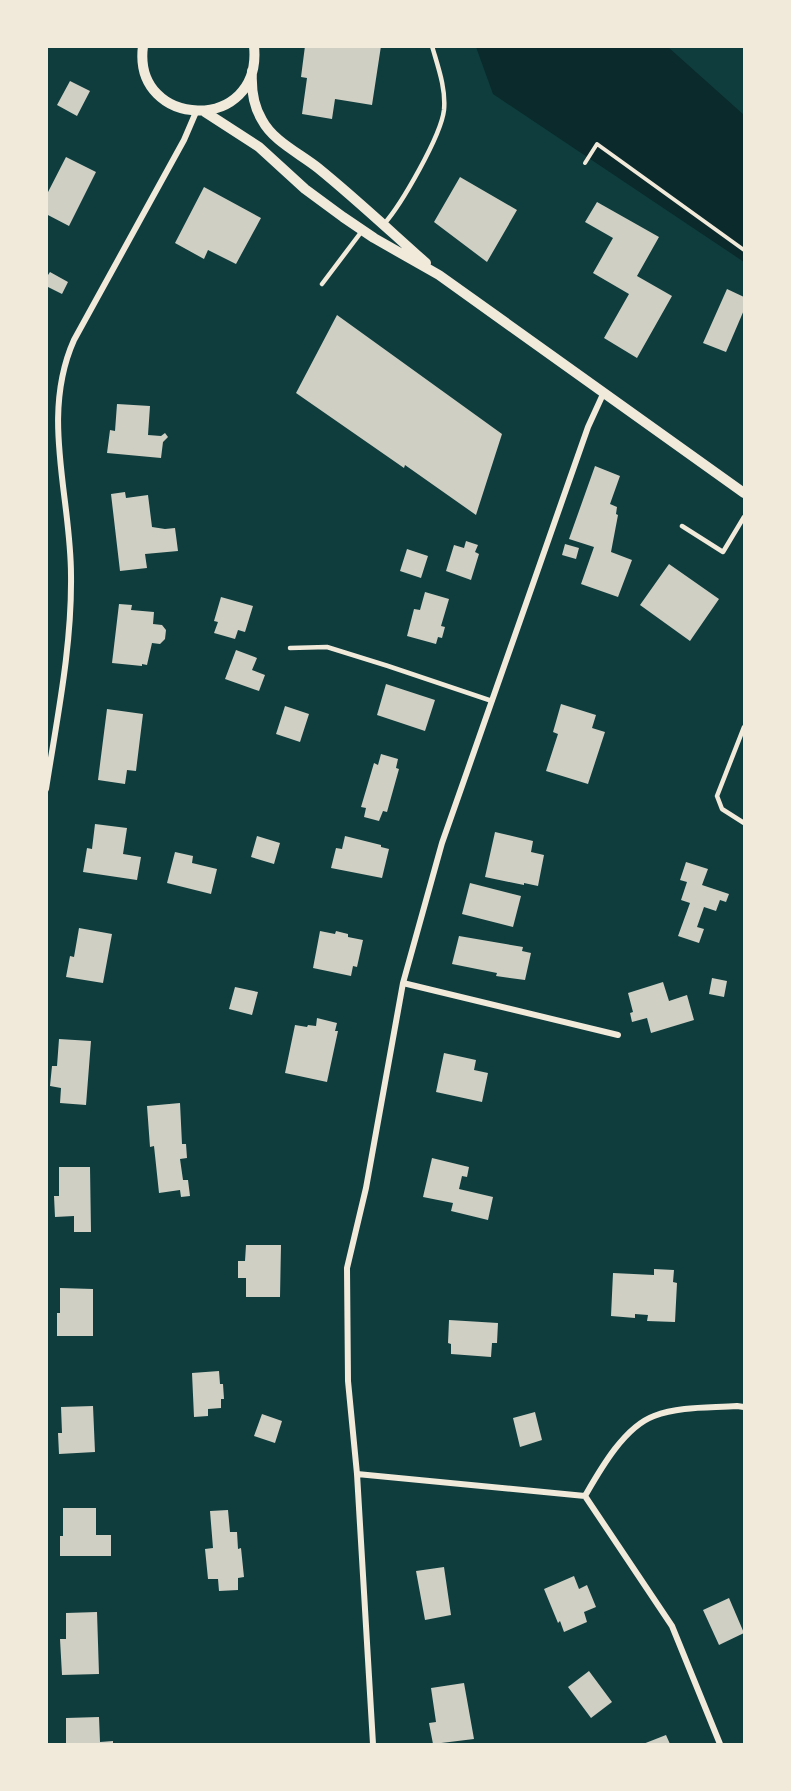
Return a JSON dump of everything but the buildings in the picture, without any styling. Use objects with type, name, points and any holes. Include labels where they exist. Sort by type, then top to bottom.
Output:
[{"type":"street","points":[[135,46],[142,52],[148,80],[160,96],[177,107],[201,112],[259,147],[305,189],[362,231],[439,275],[744,493]]},
{"type":"street","points":[[254,46],[252,71],[255,104],[262,121],[269,130],[384,224],[439,275]]},
{"type":"street","points":[[46,789],[65,668],[71,610],[70,537],[58,443],[62,372],[74,340],[201,112],[224,106],[231,101],[246,84],[252,71]]},
{"type":"street","points":[[373,1744],[357,1474],[348,1381],[348,1268],[366,1188],[403,983],[442,843],[588,427],[604,392]]},
{"type":"street","points":[[403,983],[618,1035]]},
{"type":"street","points":[[585,1496],[604,1464],[631,1431],[651,1417],[671,1411],[744,1407]]},
{"type":"street","points":[[357,1474],[585,1496]]},
{"type":"street","points":[[585,1496],[672,1626],[720,1744]]},
{"type":"lane","points":[[384,224],[393,214],[415,175],[435,137],[444,112],[444,91],[432,46]]},
{"type":"lane","points":[[322,284],[362,231]]},
{"type":"lane","points":[[682,526],[723,552],[744,517]]},
{"type":"lane","points":[[290,648],[327,647],[492,701]]},
{"type":"lane","points":[[744,726],[717,796],[722,809],[744,823]]},
{"type":"path","points":[[585,163],[597,144],[744,250]]},
{"type":"water","points":[[476,47],[668,47],[744,115],[744,262],[493,94]]}]
